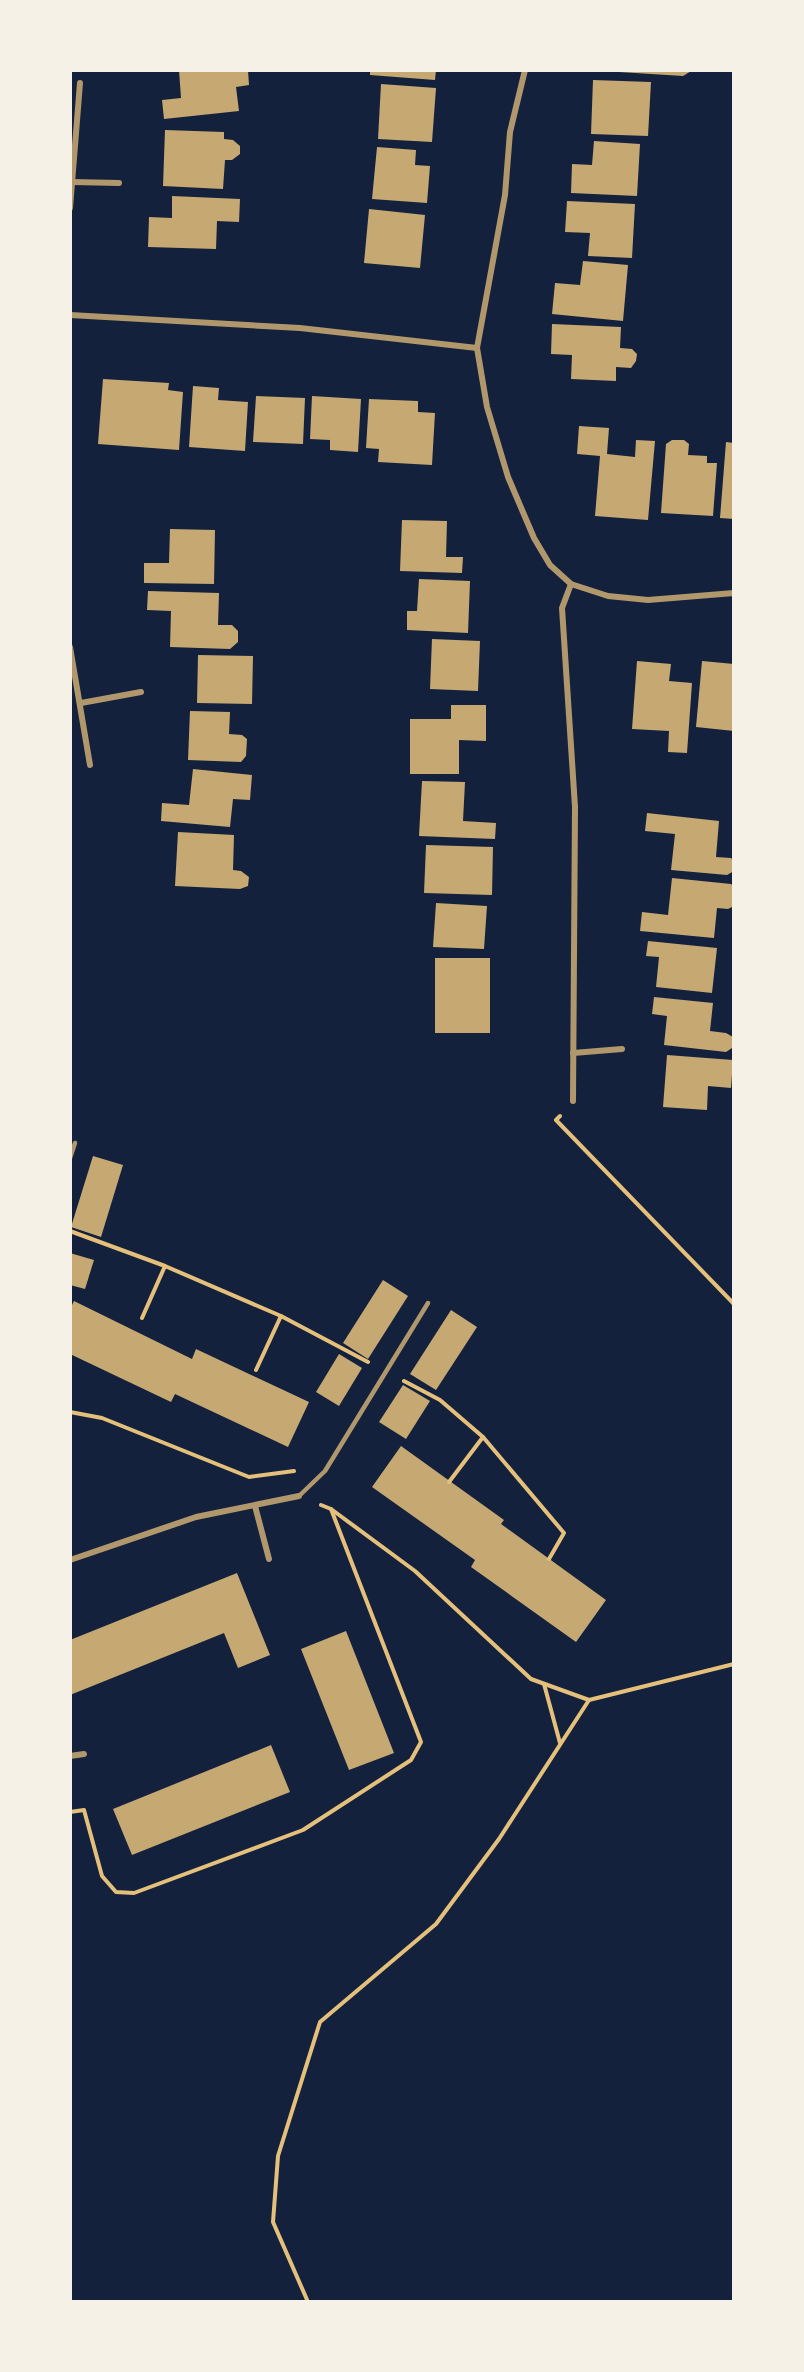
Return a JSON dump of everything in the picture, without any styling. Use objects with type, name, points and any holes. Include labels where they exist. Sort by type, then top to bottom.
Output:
[{"type":"street","points":[[525,70],[510,132],[505,195],[477,348],[488,407],[508,477],[534,538],[550,565],[571,584],[608,596],[648,600],[734,593]]},
{"type":"street","points":[[70,208],[80,83]]},
{"type":"street","points":[[72,182],[119,183]]},
{"type":"street","points":[[70,315],[300,328],[477,348]]},
{"type":"street","points":[[571,584],[562,608],[575,807],[573,1101]]},
{"type":"street","points":[[70,647],[90,765]]},
{"type":"street","points":[[81,703],[141,692]]},
{"type":"street","points":[[573,1053],[622,1049]]},
{"type":"street","points":[[70,1560],[196,1517],[299,1496]]},
{"type":"street","points":[[255,1506],[269,1558]]},
{"type":"street","points":[[70,1756],[84,1754]]},
{"type":"lane","points":[[70,1158],[75,1143]]},
{"type":"lane","points":[[299,1496],[325,1471],[428,1304]]},
{"type":"path","points":[[573,1101],[556,1120],[734,1304]]},
{"type":"path","points":[[70,1231],[165,1266],[281,1316],[440,1400],[483,1437],[564,1533],[549,1560]]},
{"type":"path","points":[[142,1318],[165,1266]]},
{"type":"path","points":[[256,1370],[281,1316]]},
{"type":"path","points":[[70,1412],[102,1418],[249,1477],[297,1471],[299,1496],[331,1509],[415,1570],[531,1678],[543,1683],[589,1700],[734,1664]]},
{"type":"path","points":[[448,1482],[483,1437]]},
{"type":"path","points":[[70,1812],[84,1810],[102,1876],[116,1892],[134,1893],[303,1830],[411,1760],[422,1742],[331,1509]]},
{"type":"path","points":[[543,1683],[560,1744]]},
{"type":"path","points":[[308,2301],[273,2222],[278,2156],[320,2022],[436,1924],[499,1839],[589,1700]]},
{"type":"building","points":[[179,70],[248,70],[249,85],[236,87],[239,111],[164,119],[162,100],[181,98]]},
{"type":"building","points":[[370,70],[436,70],[435,80],[370,75]]},
{"type":"building","points":[[619,70],[693,70],[683,76],[619,72]]},
{"type":"building","points":[[593,80],[651,82],[648,136],[591,134]]},
{"type":"building","points":[[381,84],[436,88],[432,142],[378,139]]},
{"type":"building","points":[[165,130],[224,132],[224,139],[233,140],[240,146],[240,154],[232,160],[225,160],[223,189],[163,186]]},
{"type":"building","points":[[594,141],[640,144],[637,196],[571,193],[572,164],[592,165]]},
{"type":"building","points":[[377,147],[416,150],[415,165],[430,166],[427,203],[372,199]]},
{"type":"building","points":[[172,196],[240,199],[239,222],[217,221],[216,249],[148,247],[149,217],[172,218]]},
{"type":"building","points":[[567,201],[635,204],[632,258],[588,256],[590,233],[565,232]]},
{"type":"building","points":[[369,209],[425,215],[420,268],[364,263]]},
{"type":"building","points":[[583,261],[628,265],[623,321],[552,314],[555,283],[580,285]]},
{"type":"building","points":[[552,324],[621,327],[620,348],[632,349],[637,354],[636,361],[631,368],[616,367],[616,381],[571,379],[572,355],[551,354]]},
{"type":"building","points":[[103,379],[169,383],[168,390],[183,392],[179,450],[98,444]]},
{"type":"building","points":[[193,386],[219,388],[218,400],[248,402],[245,451],[189,447]]},
{"type":"building","points":[[256,396],[305,398],[303,444],[253,442]]},
{"type":"building","points":[[312,396],[361,399],[358,452],[330,450],[330,440],[310,439]]},
{"type":"building","points":[[369,399],[418,401],[418,412],[435,413],[432,465],[378,462],[379,449],[366,448]]},
{"type":"building","points":[[579,426],[609,428],[607,454],[635,457],[636,440],[655,441],[648,520],[595,516],[600,456],[577,454]]},
{"type":"building","points":[[672,440],[684,440],[689,444],[688,455],[707,456],[707,463],[717,463],[713,516],[661,513],[666,444]]},
{"type":"building","points":[[726,442],[734,443],[734,519],[720,518]]},
{"type":"building","points":[[402,520],[447,521],[446,557],[463,557],[462,573],[400,571]]},
{"type":"building","points":[[170,529],[215,530],[214,584],[144,583],[144,563],[169,563]]},
{"type":"building","points":[[419,579],[470,581],[468,633],[407,630],[407,611],[417,611]]},
{"type":"building","points":[[148,591],[219,593],[218,625],[232,625],[238,631],[238,642],[230,649],[170,647],[171,611],[147,610]]},
{"type":"building","points":[[432,639],[480,641],[478,691],[430,689]]},
{"type":"building","points":[[198,655],[253,656],[252,704],[197,703]]},
{"type":"building","points":[[637,661],[671,664],[669,681],[692,683],[687,753],[668,752],[669,731],[632,729]]},
{"type":"building","points":[[702,661],[734,664],[734,731],[696,727]]},
{"type":"building","points":[[451,705],[486,705],[486,741],[459,740],[459,774],[410,774],[410,719],[451,719]]},
{"type":"building","points":[[190,711],[230,712],[229,734],[242,735],[247,739],[246,756],[241,762],[188,760]]},
{"type":"building","points":[[193,769],[252,775],[250,800],[233,799],[230,827],[161,821],[162,803],[189,805]]},
{"type":"building","points":[[422,781],[465,782],[463,821],[496,823],[495,839],[419,836]]},
{"type":"building","points":[[647,813],[719,821],[716,857],[731,858],[734,861],[734,871],[727,875],[671,870],[675,834],[645,831]]},
{"type":"building","points":[[178,832],[234,835],[233,870],[241,871],[249,877],[248,886],[240,889],[175,886]]},
{"type":"building","points":[[426,845],[493,847],[492,895],[424,893]]},
{"type":"building","points":[[672,878],[731,884],[734,887],[734,906],[728,909],[717,908],[714,938],[640,931],[642,912],[668,915]]},
{"type":"building","points":[[436,903],[487,906],[484,949],[433,947]]},
{"type":"building","points":[[648,941],[717,948],[712,993],[656,987],[659,957],[646,956]]},
{"type":"building","points":[[435,958],[490,958],[490,1033],[435,1033]]},
{"type":"building","points":[[654,997],[713,1003],[710,1031],[726,1033],[733,1037],[732,1048],[726,1052],[664,1045],[667,1016],[652,1014]]},
{"type":"building","points":[[667,1055],[733,1060],[731,1088],[708,1086],[707,1110],[663,1107]]},
{"type":"building","points":[[93,1156],[123,1165],[101,1237],[71,1227]]},
{"type":"building","points":[[70,1253],[94,1260],[85,1289],[70,1285]]},
{"type":"building","points":[[383,1280],[408,1296],[368,1359],[343,1343]]},
{"type":"building","points":[[74,1301],[192,1359],[196,1349],[309,1402],[288,1447],[175,1394],[171,1402],[70,1354],[70,1309]]},
{"type":"building","points":[[451,1310],[477,1327],[436,1390],[410,1374]]},
{"type":"building","points":[[339,1354],[362,1368],[339,1406],[316,1392]]},
{"type":"building","points":[[403,1385],[430,1401],[406,1439],[379,1422]]},
{"type":"building","points":[[401,1446],[504,1520],[501,1524],[606,1600],[576,1642],[471,1567],[475,1560],[372,1487]]},
{"type":"building","points":[[237,1573],[270,1655],[238,1668],[224,1633],[70,1695],[70,1640]]},
{"type":"building","points":[[346,1631],[394,1753],[349,1770],[301,1649]]},
{"type":"building","points":[[271,1745],[290,1792],[132,1855],[113,1809]]}]
